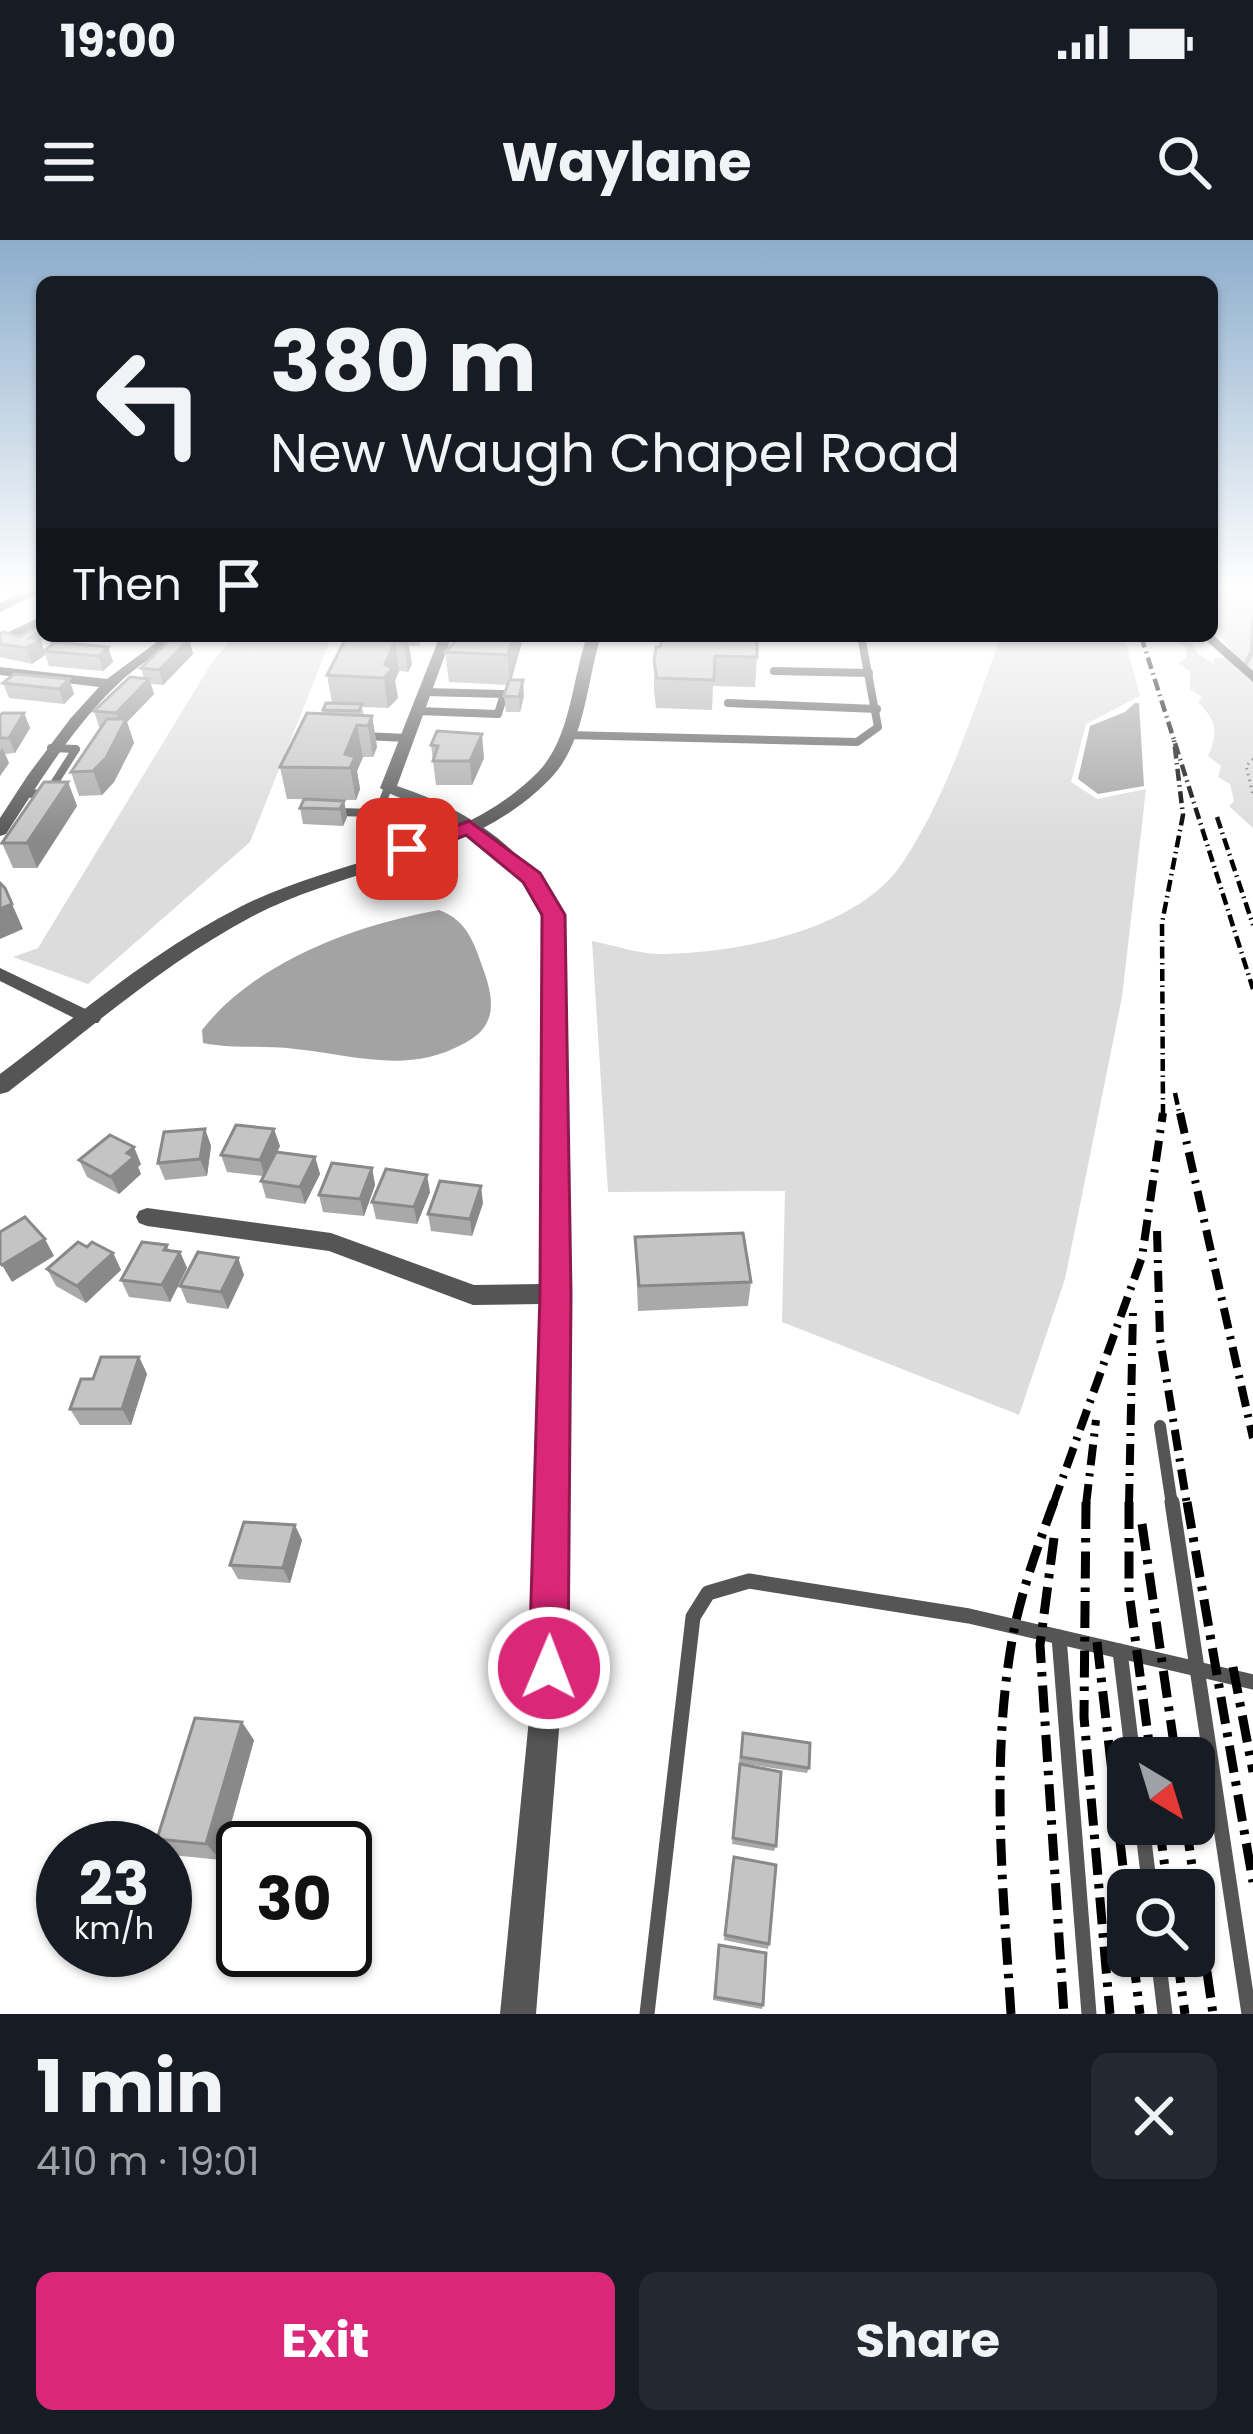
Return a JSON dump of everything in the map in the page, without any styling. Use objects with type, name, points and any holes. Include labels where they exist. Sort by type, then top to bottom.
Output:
[{"type":"street","points":[[24,674],[112,684]]},
{"type":"street","points":[[0,831],[51,748],[125,674]]},
{"type":"street","points":[[432,674],[388,788],[431,803],[469,827],[532,878],[554,915],[556,1294],[549,1668],[518,2014]]},
{"type":"street","points":[[0,1086],[174,957],[250,909],[335,872],[469,827],[512,803],[557,759],[584,674]]},
{"type":"street","points":[[0,974],[91,1019]]},
{"type":"street","points":[[147,1217],[343,1245],[473,1295],[556,1294]]},
{"type":"lane","points":[[567,735],[835,744],[872,736],[878,727],[869,674]]},
{"type":"lane","points":[[417,711],[498,714],[504,694],[425,692]]},
{"type":"lane","points":[[728,703],[877,709]]},
{"type":"lane","points":[[341,735],[407,738]]},
{"type":"lane","points":[[22,794],[48,793],[76,749],[51,748]]},
{"type":"lane","points":[[331,811],[377,813],[388,788]]},
{"type":"lane","points":[[1160,1426],[1249,2014]]},
{"type":"lane","points":[[646,2014],[693,1617],[708,1593],[749,1581],[969,1616],[1253,1682]]},
{"type":"lane","points":[[1059,1637],[1089,2014]]},
{"type":"lane","points":[[1120,1651],[1130,1737]]},
{"type":"lane","points":[[1161,1977],[1165,2014]]},
{"type":"path","points":[[1253,759],[1246,766],[1253,795]]},
{"type":"shaded area","points":[[205,674],[317,674],[250,842],[88,984],[13,957],[38,948]]},
{"type":"shaded area","points":[[987,674],[1134,674],[1140,696],[1086,724],[1071,782],[1097,799],[1146,789],[1122,997],[1065,1279],[1019,1415],[782,1322],[785,1191],[608,1192],[592,941],[655,954],[694,953],[761,942],[828,921],[858,905],[903,862],[958,752]]},
{"type":"shaded area","points":[[1190,674],[1253,674],[1253,828],[1229,806],[1234,801],[1230,784],[1218,777],[1221,766],[1208,756],[1214,727],[1198,702],[1202,697],[1190,689]]},
{"type":"shaded area","points":[[1139,703],[1144,786],[1098,794],[1078,779],[1090,726]]},
{"type":"shaded area","points":[[439,910],[470,936],[490,995],[487,1022],[465,1043],[444,1053],[402,1061],[203,1043],[202,1030],[224,1006],[279,966],[342,936]]},
{"type":"building","points":[[14,674],[69,679],[59,689],[3,683]]},
{"type":"building","points":[[328,674],[388,674],[384,678]]},
{"type":"building","points":[[656,674],[714,674],[714,680],[657,678]]},
{"type":"building","points":[[130,677],[149,679],[116,713],[94,711]]},
{"type":"building","points":[[509,680],[523,680],[519,697],[504,696]]},
{"type":"building","points":[[326,703],[362,704],[359,711],[323,710]]},
{"type":"building","points":[[3,713],[24,713],[9,738],[0,738]]},
{"type":"building","points":[[307,713],[372,716],[368,726],[357,725],[345,754],[355,757],[350,768],[280,767]]},
{"type":"building","points":[[107,719],[126,719],[106,758],[93,771],[71,772]]},
{"type":"building","points":[[437,731],[482,734],[470,761],[433,761],[438,746],[431,745]]},
{"type":"building","points":[[44,782],[68,782],[27,843],[2,843]]},
{"type":"building","points":[[304,799],[344,801],[340,809],[300,808]]},
{"type":"building","points":[[0,883],[12,904],[0,909]]},
{"type":"building","points":[[236,1125],[274,1129],[260,1160],[221,1155]]},
{"type":"building","points":[[205,1129],[200,1159],[158,1163],[164,1132]]},
{"type":"building","points":[[110,1135],[134,1147],[127,1153],[134,1157],[111,1177],[79,1160]]},
{"type":"building","points":[[276,1152],[315,1157],[300,1187],[261,1181]]},
{"type":"building","points":[[332,1163],[372,1168],[360,1199],[319,1195]]},
{"type":"building","points":[[386,1169],[427,1175],[414,1207],[372,1202]]},
{"type":"building","points":[[440,1181],[481,1186],[470,1219],[428,1214]]},
{"type":"building","points":[[25,1217],[45,1239],[2,1265],[0,1232]]},
{"type":"building","points":[[743,1233],[751,1282],[639,1286],[635,1237]]},
{"type":"building","points":[[78,1242],[87,1247],[92,1242],[113,1253],[77,1286],[47,1269]]},
{"type":"building","points":[[142,1242],[180,1252],[162,1285],[121,1280]]},
{"type":"building","points":[[198,1252],[238,1258],[221,1292],[180,1286]]},
{"type":"building","points":[[101,1357],[139,1357],[122,1409],[70,1409],[81,1379],[93,1379]]},
{"type":"building","points":[[244,1522],[295,1525],[283,1568],[230,1565]]},
{"type":"building","points":[[195,1718],[242,1722],[206,1844],[192,1843],[192,1821],[163,1821]]},
{"type":"building","points":[[743,1733],[810,1743],[809,1768],[741,1757]]},
{"type":"building","points":[[740,1764],[781,1772],[776,1846],[733,1838]]},
{"type":"building","points":[[734,1857],[776,1865],[769,1944],[725,1935]]},
{"type":"building","points":[[719,1945],[766,1953],[763,2005],[715,1997]]},
{"type":"railway","points":[[1153,674],[1174,740]]},
{"type":"railway","points":[[1163,1113],[1162,923],[1183,815],[1174,740]]},
{"type":"railway","points":[[1174,740],[1253,989]]},
{"type":"railway","points":[[1217,817],[1253,925]]},
{"type":"railway","points":[[1175,1093],[1180,1116]]},
{"type":"railway","points":[[1053,1505],[1142,1257],[1163,1113]]},
{"type":"railway","points":[[1180,1113],[1253,1438]]},
{"type":"railway","points":[[1157,1231],[1160,1339],[1187,1505]]},
{"type":"railway","points":[[1129,1505],[1133,1310]]},
{"type":"railway","points":[[1086,1505],[1096,1420]]},
{"type":"railway","points":[[1011,2014],[1000,1825],[1002,1729],[1017,1618],[1054,1502]]},
{"type":"railway","points":[[1086,1502],[1084,1717],[1110,2014]]},
{"type":"railway","points":[[1187,1502],[1253,1882]]},
{"type":"railway","points":[[1129,1505],[1129,1592],[1148,1737]]},
{"type":"railway","points":[[1142,1524],[1173,1737]]},
{"type":"railway","points":[[1054,1538],[1040,1645],[1064,2014]]},
{"type":"railway","points":[[1097,1642],[1123,1869]]},
{"type":"railway","points":[[1233,1667],[1253,1772]]},
{"type":"railway","points":[[1162,1845],[1165,1869]]},
{"type":"railway","points":[[1189,1845],[1213,2014]]},
{"type":"railway","points":[[1136,1977],[1140,2014]]},
{"type":"railway","points":[[1180,1977],[1185,2014]]},
{"type":"route","points":[[407,849],[469,827],[532,878],[554,915],[556,1294],[549,1668]]}]
